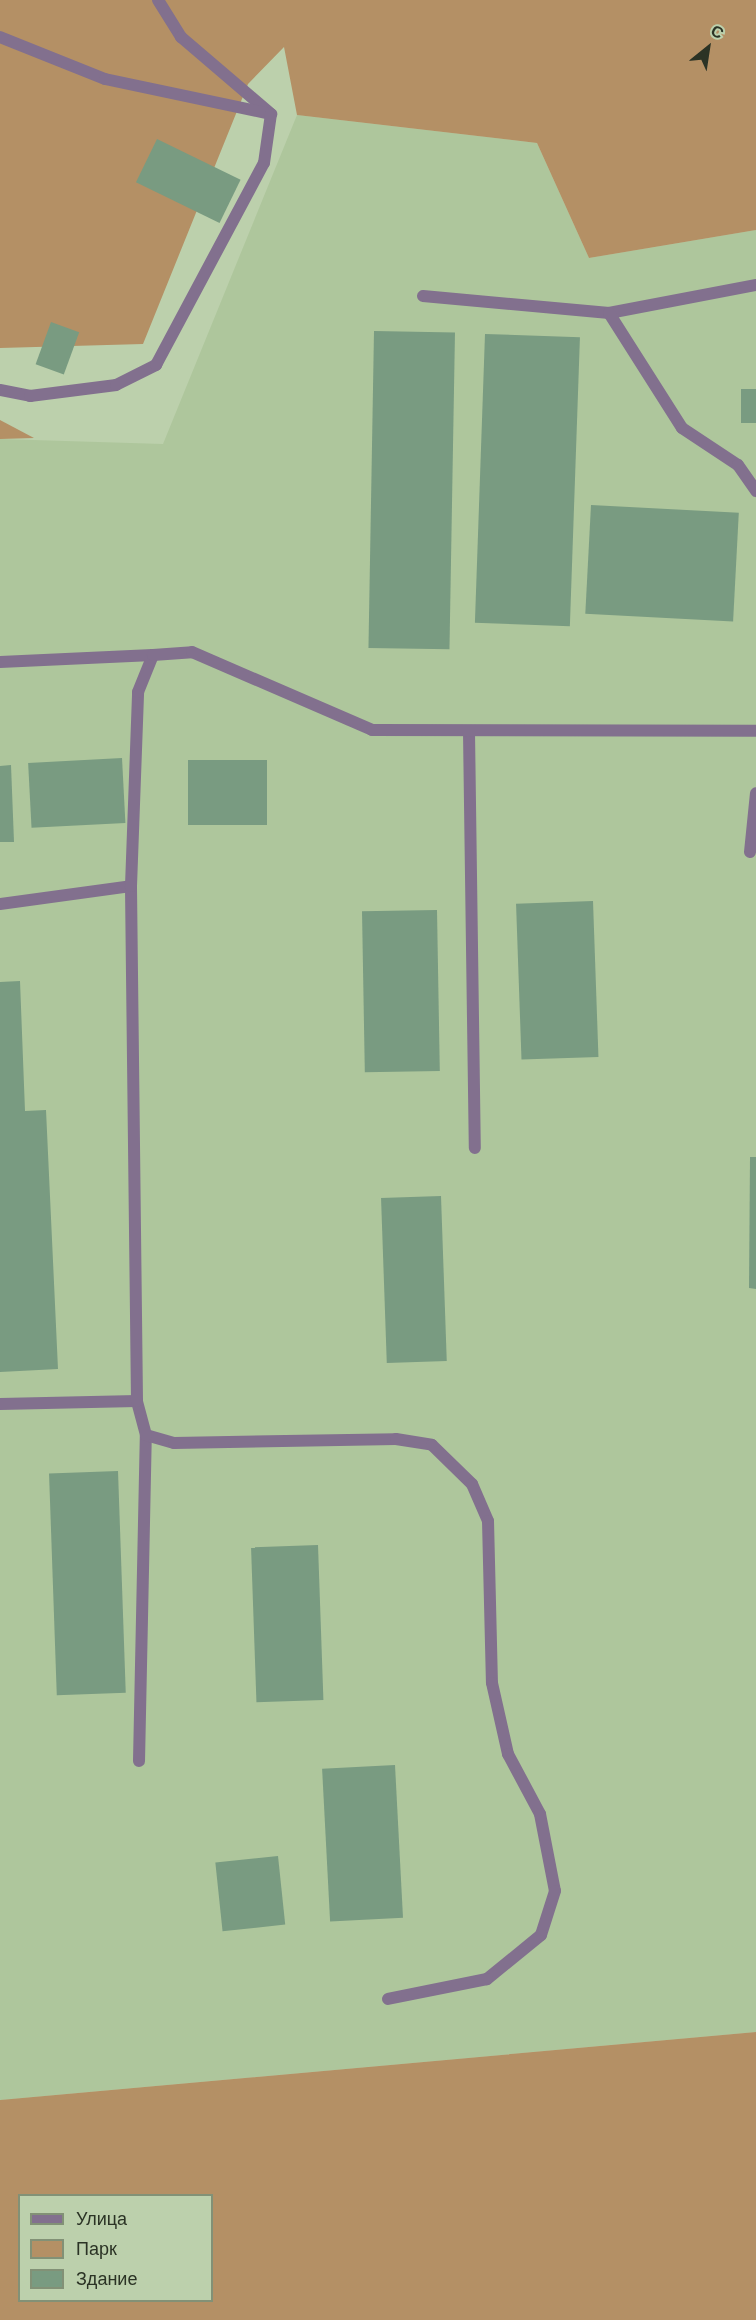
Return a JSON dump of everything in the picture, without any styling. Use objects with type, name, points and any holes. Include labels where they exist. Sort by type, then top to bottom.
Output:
[{"type":"street","points":[[158,0],[181,37],[271,114]]},
{"type":"street","points":[[0,37],[105,79],[271,114]]},
{"type":"street","points":[[0,390],[30,396],[116,385],[156,365],[264,164],[271,114]]},
{"type":"street","points":[[423,296],[609,313],[756,285]]},
{"type":"street","points":[[609,313],[682,428],[738,465],[756,491]]},
{"type":"street","points":[[0,382],[30,396]]},
{"type":"street","points":[[0,662],[192,652],[372,730],[756,731]]},
{"type":"street","points":[[139,1761],[146,1435],[137,1401],[131,886],[138,692],[153,655]]},
{"type":"street","points":[[468,732],[475,1148]]},
{"type":"street","points":[[750,852],[756,793]]},
{"type":"street","points":[[0,904],[131,886]]},
{"type":"street","points":[[0,1404],[137,1401]]},
{"type":"street","points":[[146,1435],[174,1443],[396,1439],[432,1445],[472,1484],[488,1521],[492,1683],[508,1754],[540,1814],[555,1891],[541,1935],[487,1979],[388,1999]]},
{"type":"shaded area","points":[[297,115],[537,143],[589,258],[756,230],[756,2032],[0,2100],[0,439],[163,444]]},
{"type":"green space","points":[[0,0],[756,0],[756,230],[589,258],[537,143],[297,115],[284,47],[248,84],[143,344],[0,348]]},
{"type":"green space","points":[[0,420],[34,438],[0,439]]},
{"type":"green space","points":[[756,2032],[756,2320],[0,2320],[0,2100]]},
{"type":"building","points":[[157,139],[241,180],[220,223],[136,182]]},
{"type":"building","points":[[51,322],[79,332],[64,375],[36,364]]},
{"type":"building","points":[[374,331],[455,332],[449,649],[368,648]]},
{"type":"building","points":[[485,334],[580,337],[570,626],[475,623]]},
{"type":"building","points":[[741,389],[756,389],[756,423],[741,423]]},
{"type":"building","points":[[591,505],[739,513],[733,622],[585,614]]},
{"type":"building","points":[[122,758],[125,823],[32,828],[28,763]]},
{"type":"building","points":[[188,760],[267,760],[267,825],[188,825]]},
{"type":"building","points":[[11,765],[14,842],[0,842],[0,766]]},
{"type":"building","points":[[593,901],[598,1057],[521,1060],[516,904]]},
{"type":"building","points":[[437,910],[440,1071],[365,1072],[362,911]]},
{"type":"building","points":[[20,981],[25,1111],[46,1110],[58,1369],[0,1372],[0,982]]},
{"type":"building","points":[[750,1157],[756,1157],[756,1289],[749,1288]]},
{"type":"building","points":[[441,1196],[447,1361],[387,1363],[381,1198]]},
{"type":"building","points":[[118,1471],[126,1693],[57,1695],[49,1473]]},
{"type":"building","points":[[318,1545],[323,1700],[256,1702],[251,1547]]},
{"type":"building","points":[[395,1765],[403,1918],[330,1922],[322,1769]]},
{"type":"building","points":[[278,1856],[285,1925],[223,1931],[215,1863]]}]
